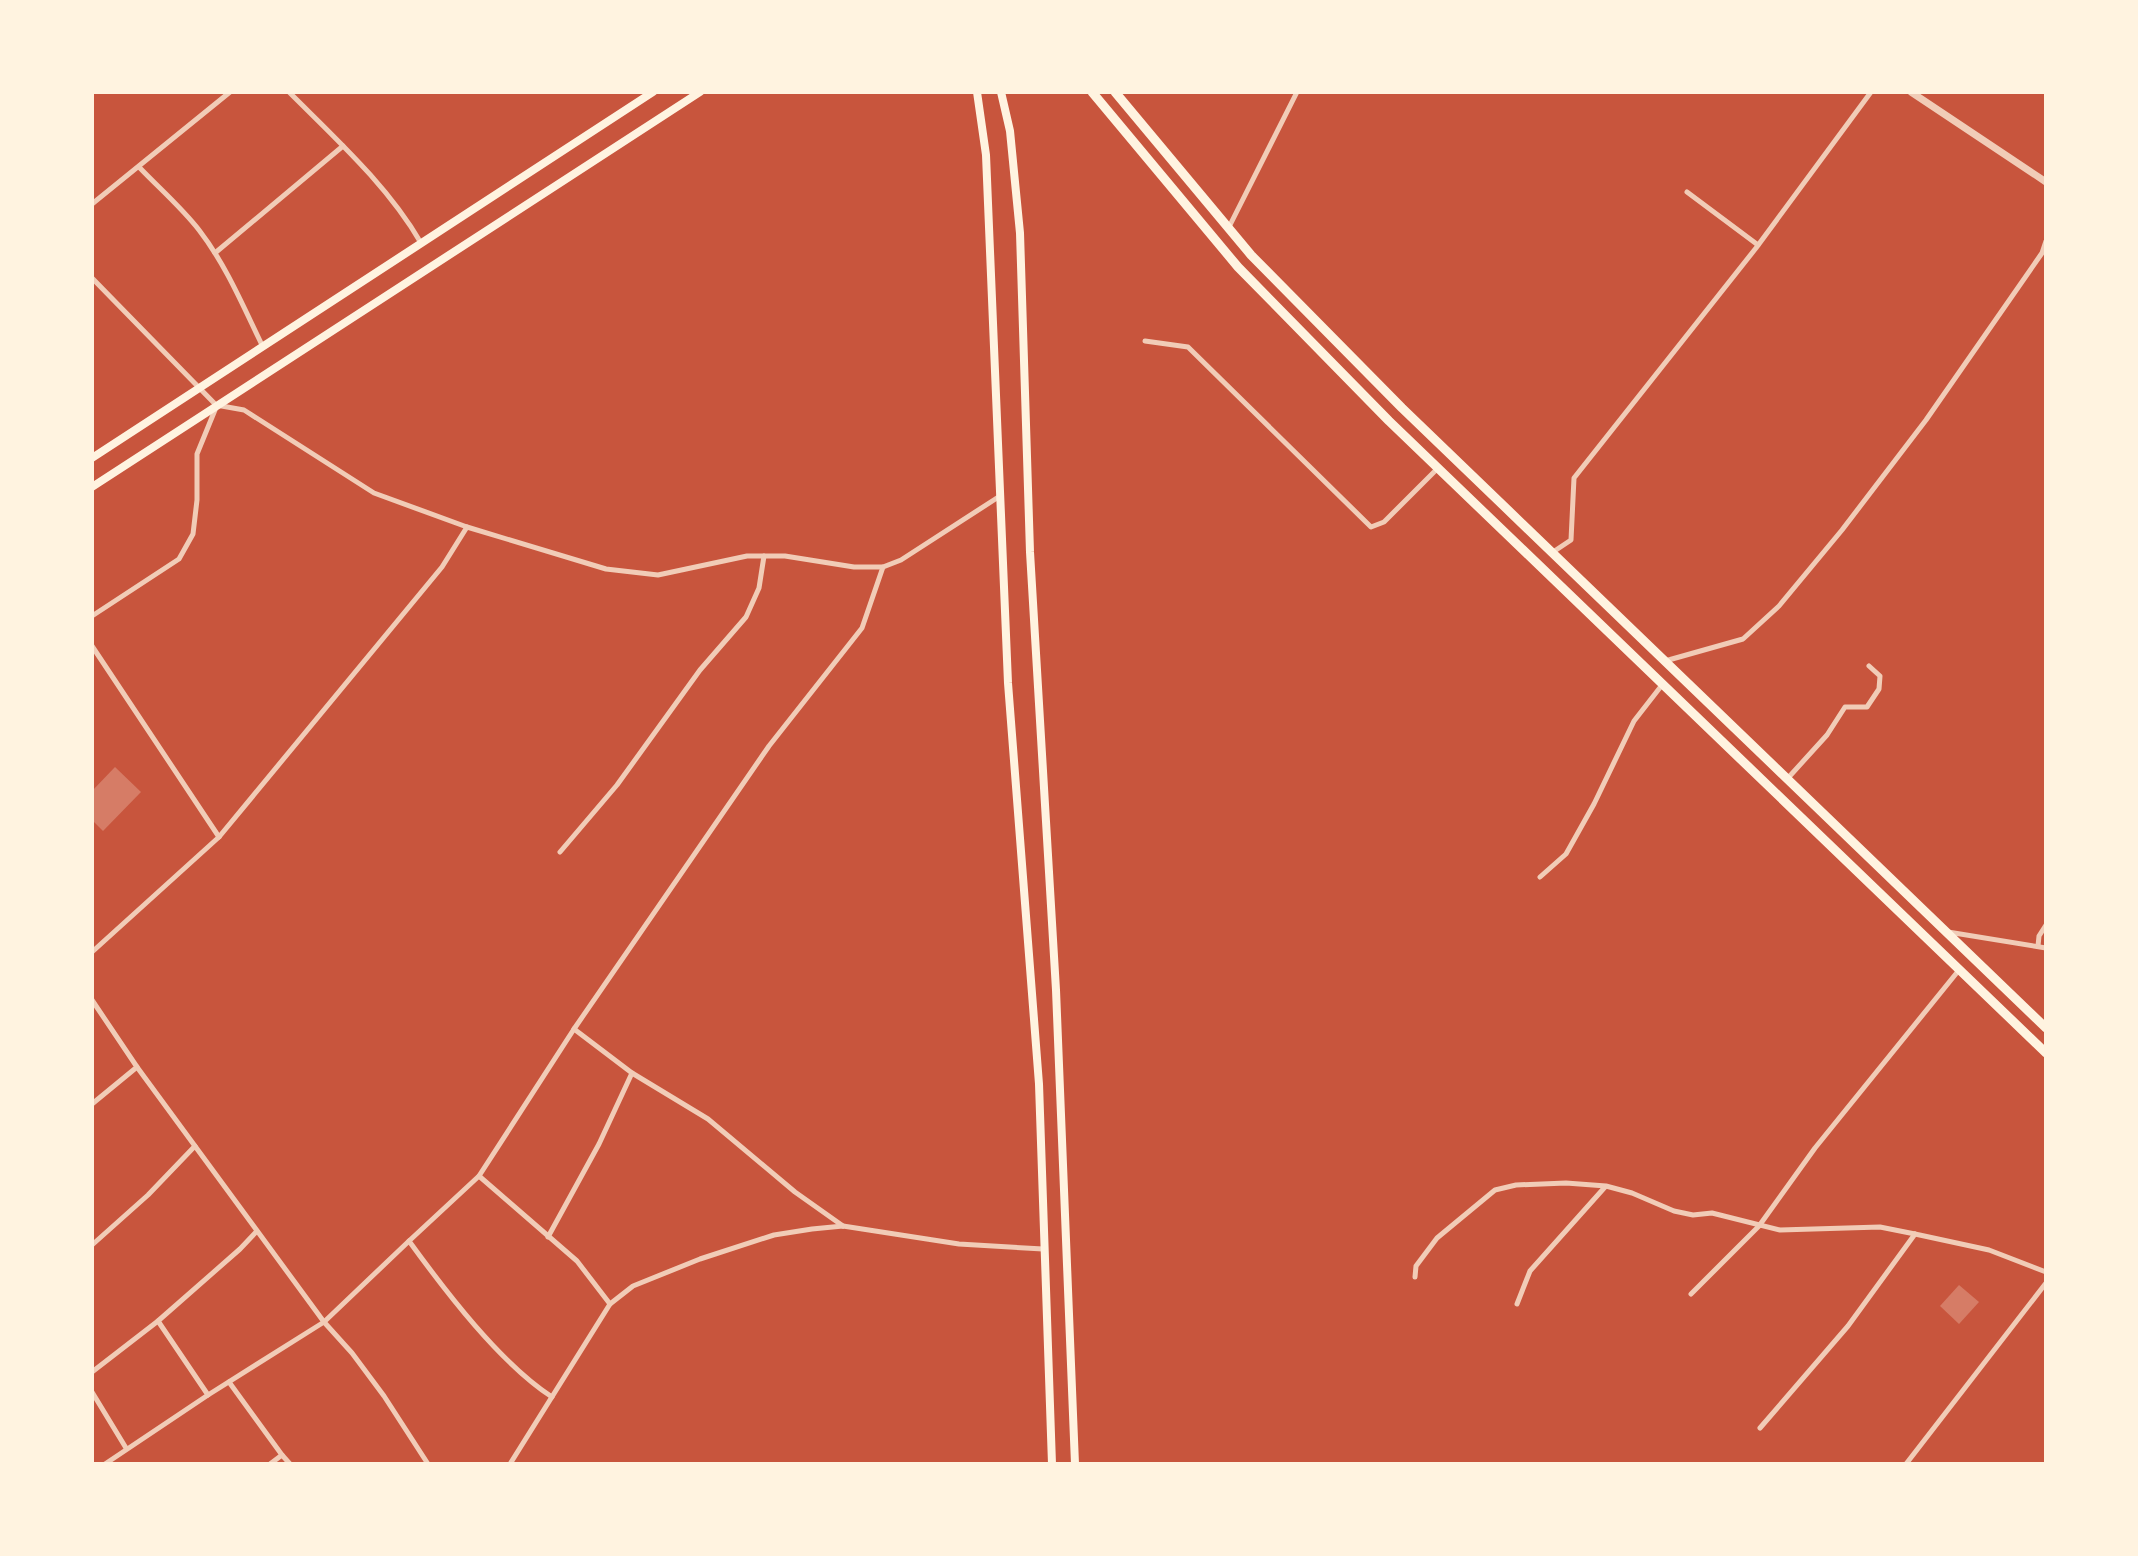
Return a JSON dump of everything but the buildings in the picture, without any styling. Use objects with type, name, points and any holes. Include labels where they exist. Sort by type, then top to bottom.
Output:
[{"type":"main road","points":[[92,458],[653,92]]},
{"type":"main road","points":[[92,487],[700,92]]},
{"type":"main road","points":[[977,92],[986,155],[1008,683],[1039,1084],[1052,1464]]},
{"type":"main road","points":[[1001,92],[1010,131],[1020,233],[1030,552],[1056,1004],[1075,1464]]},
{"type":"main road","points":[[1092,92],[1238,267],[1438,468],[2046,1053]]},
{"type":"main road","points":[[1115,92],[1251,255],[1402,408],[2046,1028]]},
{"type":"street","points":[[92,204],[230,92]]},
{"type":"street","points":[[289,92],[405,215],[422,244]]},
{"type":"street","points":[[1228,228],[1297,92]]},
{"type":"street","points":[[1552,553],[1571,540],[1574,478],[1758,245],[1871,92]]},
{"type":"street","points":[[1911,92],[2046,182]]},
{"type":"street","points":[[215,253],[343,146]]},
{"type":"street","points":[[139,167],[198,228],[228,273],[262,345]]},
{"type":"street","points":[[1687,192],[1758,245]]},
{"type":"street","points":[[1665,661],[1743,639],[1779,606],[1926,420],[2042,253],[2046,241]]},
{"type":"street","points":[[92,278],[216,405],[244,410],[374,493],[467,527],[606,569],[658,575],[747,556],[785,556],[854,567],[883,567],[901,560],[1000,496]]},
{"type":"street","points":[[1145,341],[1188,347],[1371,527],[1384,522],[1438,468]]},
{"type":"street","points":[[92,616],[179,559],[193,534],[197,454],[216,405]]},
{"type":"street","points":[[92,952],[219,837],[442,567],[467,527]]},
{"type":"street","points":[[560,852],[617,785],[700,670],[746,617],[759,588],[764,556]]},
{"type":"street","points":[[105,1464],[324,1322],[479,1176],[574,1029],[769,746],[862,628],[883,567]]},
{"type":"street","points":[[92,646],[219,837]]},
{"type":"street","points":[[1787,779],[1827,735],[1845,707],[1867,707],[1879,689],[1880,676],[1869,666]]},
{"type":"street","points":[[1540,877],[1566,854],[1634,721],[1662,684]]},
{"type":"street","points":[[2038,946],[2039,936],[2046,925]]},
{"type":"street","points":[[1945,931],[2046,948]]},
{"type":"street","points":[[1691,1294],[1759,1226],[1815,1148],[1959,970]]},
{"type":"street","points":[[92,1000],[137,1067],[324,1322],[384,1396],[428,1464]]},
{"type":"street","points":[[574,1029],[632,1073],[708,1119],[795,1192],[843,1226]]},
{"type":"street","points":[[92,1104],[137,1067]]},
{"type":"street","points":[[548,1237],[599,1144],[632,1073]]},
{"type":"street","points":[[92,1245],[148,1195],[195,1146]]},
{"type":"street","points":[[479,1176],[577,1261],[610,1304]]},
{"type":"street","points":[[1415,1277],[1416,1266],[1437,1238],[1495,1190],[1516,1185],[1566,1183],[1606,1186],[1632,1193],[1674,1211],[1693,1215],[1712,1213],[1780,1230],[1880,1227],[1989,1250],[2046,1272]]},
{"type":"street","points":[[1517,1304],[1530,1271],[1606,1186]]},
{"type":"street","points":[[510,1464],[610,1304],[633,1286],[700,1259],[774,1235],[843,1226],[959,1244],[1043,1249]]},
{"type":"street","points":[[92,1372],[158,1321],[257,1231]]},
{"type":"street","points":[[1760,1428],[1848,1326],[1915,1234]]},
{"type":"street","points":[[409,1241],[440,1284],[511,1363],[533,1385],[552,1397]]},
{"type":"street","points":[[1906,1464],[2046,1283]]},
{"type":"street","points":[[158,1321],[208,1395]]},
{"type":"street","points":[[229,1382],[290,1464]]},
{"type":"street","points":[[92,1392],[126,1448]]},
{"type":"street","points":[[270,1464],[282,1455]]}]
